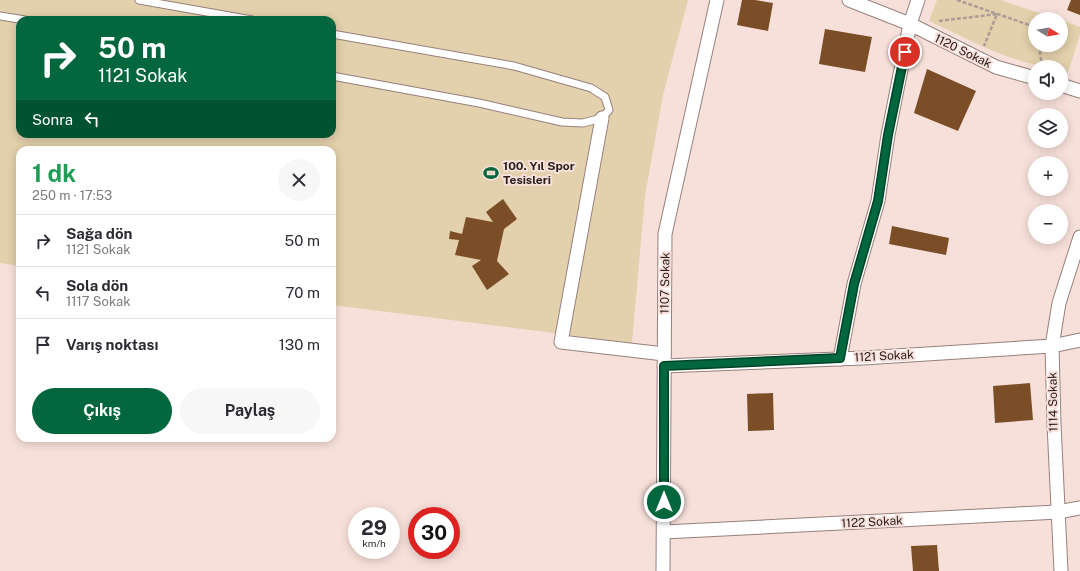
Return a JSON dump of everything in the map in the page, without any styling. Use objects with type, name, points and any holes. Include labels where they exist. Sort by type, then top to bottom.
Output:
[{"type":"street","name":"1107 Sokak","points":[[663,571],[665,234],[718,0]]},
{"type":"street","name":"1120 Sokak","points":[[850,0],[910,24],[996,67],[1028,76]]},
{"type":"street","points":[[840,358],[854,284],[878,201],[888,135],[910,24],[918,0]]},
{"type":"street","points":[[1068,87],[1080,91]]},
{"type":"street","name":"1121 Sokak","points":[[602,118],[561,342],[664,360],[840,358],[1052,346],[1080,340]]},
{"type":"street","name":"1114 Sokak","points":[[1061,571],[1052,346],[1059,303],[1080,237]]},
{"type":"street","name":"1122 Sokak","points":[[664,532],[1058,512],[1080,508]]},
{"type":"lane","points":[[139,0],[229,16]]},
{"type":"lane","points":[[0,16],[16,19]]},
{"type":"lane","points":[[336,35],[514,66],[591,88],[605,97],[609,110],[602,118],[583,123],[562,122],[479,103],[336,77]]},
{"type":"path","points":[[957,0],[1028,25]]},
{"type":"path","points":[[934,22],[997,14]]},
{"type":"path","points":[[978,59],[997,14]]},
{"type":"shaded area","name":"100. Yıl Spor Tesisleri","points":[[0,0],[688,0],[663,95],[645,196],[632,343],[336,306],[336,146],[16,146],[16,265],[0,263]]},
{"type":"shaded area","points":[[937,0],[1000,0],[1036,12],[1028,12],[1028,52],[1068,52],[1068,23],[1080,27],[1080,34],[1068,73],[1068,60],[1028,60],[1027,62],[977,44],[929,21]]},
{"type":"building","points":[[742,0],[755,0],[773,3],[768,31],[737,25]]},
{"type":"building","points":[[1071,0],[1080,0],[1080,15],[1067,10]]},
{"type":"building","points":[[825,29],[872,37],[865,72],[819,64]]},
{"type":"building","points":[[927,69],[976,91],[958,131],[914,113]]},
{"type":"building","points":[[503,199],[517,219],[504,229],[497,261],[509,274],[487,290],[472,266],[481,260],[455,255],[459,240],[449,239],[450,231],[462,234],[466,217],[493,222],[486,212]]},
{"type":"building","points":[[892,226],[949,238],[946,255],[889,244]]},
{"type":"building","points":[[1030,383],[1033,420],[995,423],[993,386]]},
{"type":"building","points":[[773,393],[774,430],[748,431],[747,394]]},
{"type":"building","points":[[937,545],[939,571],[913,571],[911,546]]},
{"type":"place","name":"100. Yıl Spor Tesisleri","points":[[491,173]]},
{"type":"route","points":[[664,502],[664,366],[840,358],[854,284],[878,201],[888,135],[905,52]]}]
